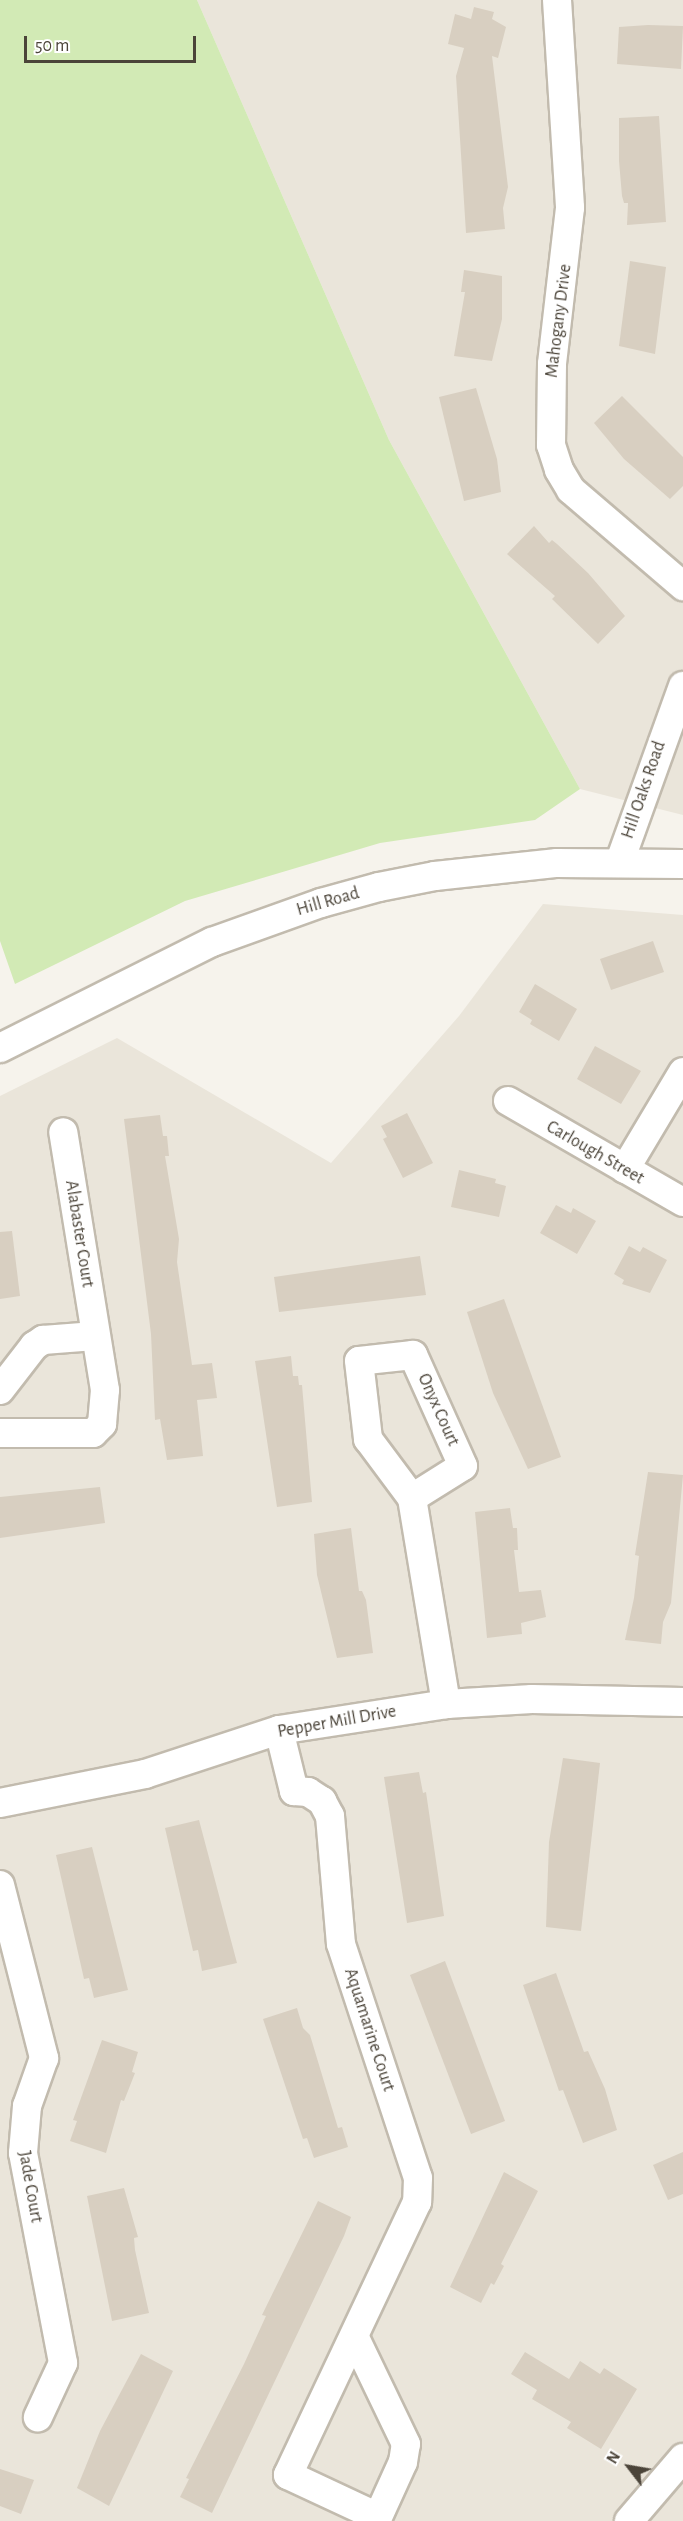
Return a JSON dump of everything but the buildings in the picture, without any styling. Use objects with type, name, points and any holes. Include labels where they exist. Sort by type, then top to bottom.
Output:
[{"type":"street","name":"Mahogany Drive","points":[[557,0],[570,208],[552,364],[549,422],[551,445],[559,470],[572,490],[683,586]]},
{"type":"street","name":"Hill Oaks Road","points":[[620,861],[683,686]]},
{"type":"street","name":"Hill Road","points":[[0,1048],[212,942],[321,903],[435,876],[557,863],[620,861],[683,864]]},
{"type":"street","points":[[625,1170],[683,1072]]},
{"type":"street","name":"Carlough Street","points":[[508,1101],[683,1202]]},
{"type":"street","name":"Alabaster Court","points":[[0,1433],[93,1433],[102,1424],[105,1390],[63,1132]]},
{"type":"street","points":[[0,1390],[34,1346],[43,1340],[95,1336]]},
{"type":"street","name":"Onyx Court","points":[[412,1498],[463,1466],[413,1355],[359,1361],[368,1439],[412,1498],[446,1704]]},
{"type":"street","name":"Pepper Mill Drive","points":[[0,1803],[145,1774],[279,1730],[446,1704],[532,1699],[683,1702]]},
{"type":"street","name":"Aquamarine Court","points":[[279,1730],[294,1791],[308,1792],[322,1801],[330,1816],[341,1944],[418,2178],[417,2202],[356,2338],[288,2475],[378,2517],[403,2462],[406,2444],[356,2338]]},
{"type":"street","name":"Jade Court","points":[[0,1885],[44,2058],[27,2106],[23,2153],[63,2363],[38,2418]]},
{"type":"street","points":[[629,2521],[683,2458]]},
{"type":"shaded area","points":[[197,0],[683,0],[683,815],[580,789],[389,440]]},
{"type":"shaded area","points":[[543,904],[683,915],[683,2521],[0,2521],[0,1096],[117,1038],[331,1163],[459,1016]]},
{"type":"green space","points":[[0,0],[197,0],[389,440],[580,789],[535,820],[380,843],[185,901],[15,984],[0,941]]}]
